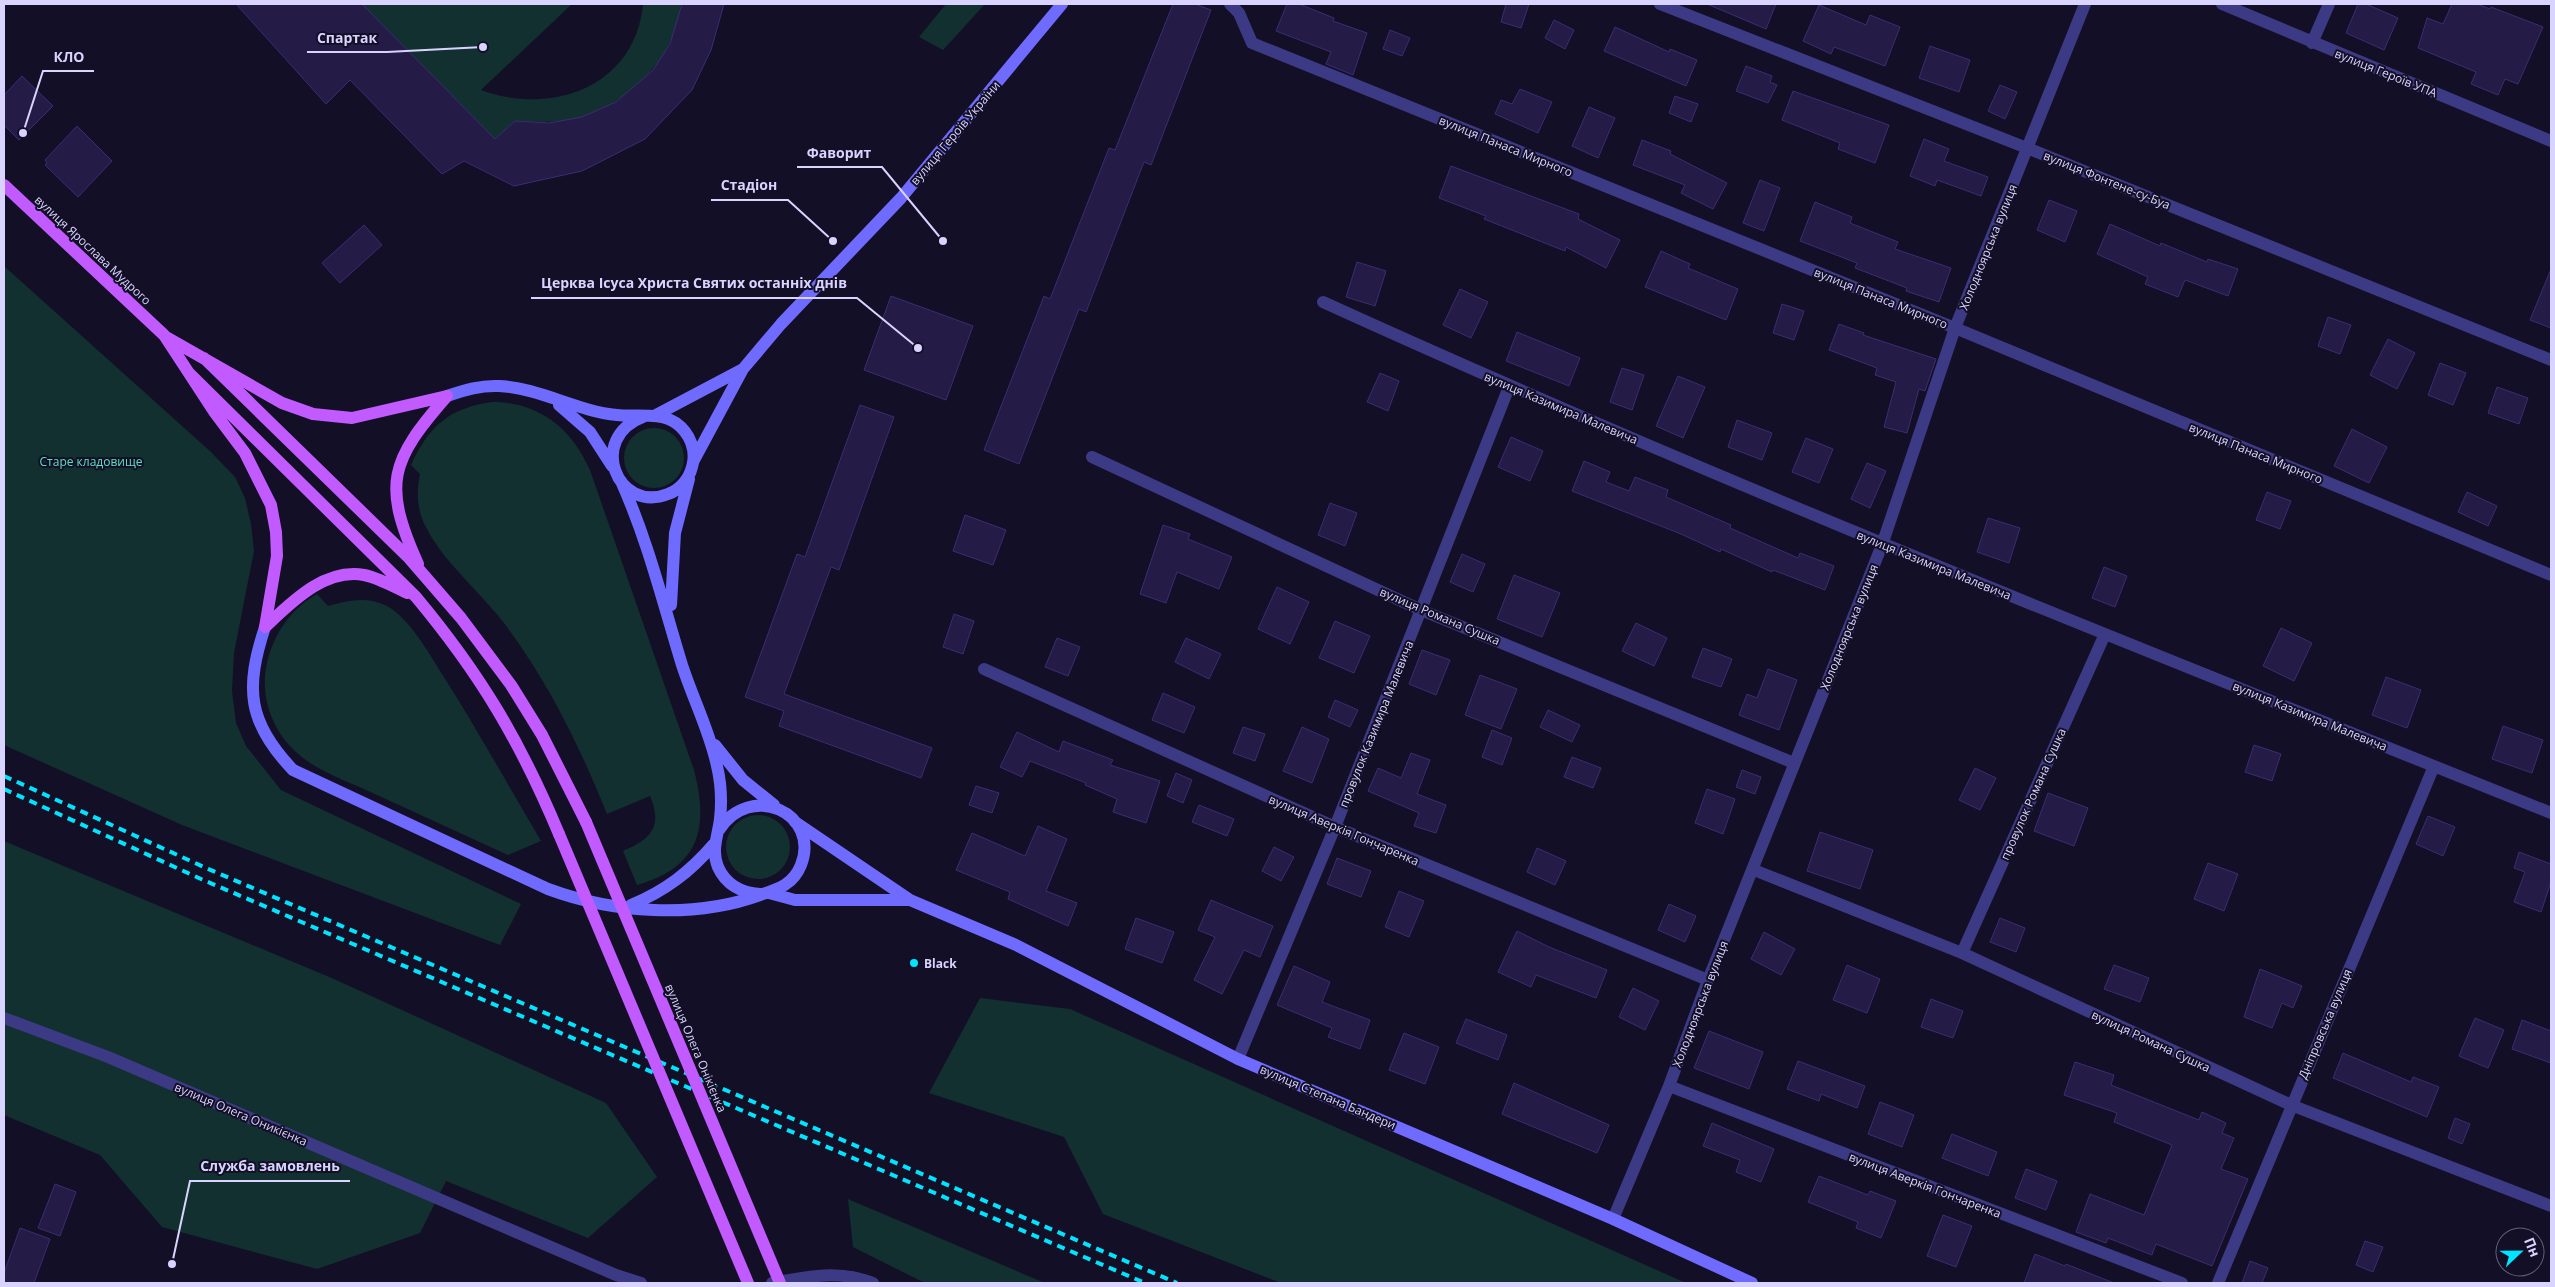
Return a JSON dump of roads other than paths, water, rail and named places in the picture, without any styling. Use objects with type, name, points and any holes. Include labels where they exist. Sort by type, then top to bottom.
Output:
[{"type":"main road","name":"вулиця Героїв України","points":[[692,467],[743,370],[781,324],[901,198],[1062,4]]},
{"type":"main road","name":"вулиця Ярослава Мудрого","points":[[4,185],[164,335]]},
{"type":"main road","points":[[164,335],[282,403],[313,414],[352,418],[448,396],[470,388],[498,386],[526,390],[551,399],[605,413],[648,416],[675,422],[684,430],[690,440],[692,467],[677,520],[673,550],[670,583],[672,627]]},
{"type":"main road","points":[[164,335],[215,414],[245,452],[271,505],[277,556],[265,627],[255,657],[252,682],[255,711],[262,730],[276,752],[293,770],[548,890],[590,903],[655,909],[701,909],[744,901],[789,883],[801,864],[803,842],[795,822],[736,772],[707,733]]},
{"type":"main road","points":[[204,358],[422,573]]},
{"type":"main road","name":"вулиця Героїв України","points":[[648,416],[743,370]]},
{"type":"main road","points":[[189,374],[416,597],[472,667],[497,706],[538,784],[748,1283]]},
{"type":"main road","points":[[422,573],[399,515],[395,496],[398,471],[405,451],[418,429],[448,396]]},
{"type":"main road","points":[[551,399],[590,432],[618,477],[646,542],[719,776],[721,806],[719,830],[714,844],[680,878],[652,897],[629,906]]},
{"type":"main road","points":[[648,416],[626,426],[617,438],[612,453],[618,477],[638,494],[658,497],[678,489],[692,467]]},
{"type":"main road","name":"вулиця Олега Онікієнка","points":[[422,573],[477,637],[511,685],[553,755],[586,822],[780,1283]]},
{"type":"main road","points":[[265,627],[298,596],[317,585],[343,576],[363,575],[376,578],[416,597]]},
{"type":"main road","points":[[719,830],[732,814],[750,805],[770,806],[780,810]]},
{"type":"main road","name":"вулиця Степана Бандери","points":[[795,822],[910,900],[1016,945],[1238,1059],[1613,1218],[1752,1283]]},
{"type":"main road","points":[[714,844],[718,866],[731,884],[751,893],[766,893]]},
{"type":"main road","name":"вулиця Степана Бандери","points":[[766,893],[795,900],[910,900]]},
{"type":"street","name":"вулиця Панаса Мирного","points":[[1230,4],[1239,13],[1252,43],[1955,328],[2551,575]]},
{"type":"street","name":"вулиця Фонтене-су-Буа","points":[[1660,4],[2027,148],[2551,360]]},
{"type":"street","name":"Холодноярська вулиця","points":[[1613,1218],[1669,1086],[1708,980],[1754,870],[1794,763],[1882,545],[1955,328],[2084,4]]},
{"type":"street","name":"вулиця Героїв УПА","points":[[2222,4],[2312,43],[2551,140]]},
{"type":"street","points":[[2312,43],[2329,4]]},
{"type":"street","name":"вулиця Казимира Малевича","points":[[1323,302],[1509,387],[1882,545],[2551,813]]},
{"type":"street","name":"провулок Казимира Малевича","points":[[1238,1059],[1334,827],[1509,387]]},
{"type":"street","name":"вулиця Романа Сушка","points":[[1092,456],[1421,610],[1794,763]]},
{"type":"street","name":"провулок Романа Сушка","points":[[1962,953],[2105,634]]},
{"type":"street","name":"вулиця Аверкія Гончаренка","points":[[984,669],[1334,827],[1708,980]]},
{"type":"street","name":"Дніпровська вулиця","points":[[2218,1283],[2434,766]]},
{"type":"street","name":"вулиця Романа Сушка","points":[[1754,870],[1962,953],[2291,1105],[2551,1206]]},
{"type":"street","name":"вулиця Олега Оникієнка","points":[[4,1018],[108,1057],[616,1275],[641,1283]]},
{"type":"street","name":"вулиця Аверкія Гончаренка","points":[[1669,1086],[2182,1283]]},
{"type":"street","points":[[772,1283],[834,1274],[854,1276],[873,1283]]},
{"type":"railway","points":[[4,776],[206,868],[1177,1283]]},
{"type":"railway","points":[[4,789],[201,879],[1145,1283]]},
{"type":"place","name":"Спартак","points":[[483,47]]},
{"type":"place","name":"КЛО","points":[[23,133]]},
{"type":"place","name":"Стадіон","points":[[833,241]]},
{"type":"place","name":"Фаворит","points":[[943,241]]},
{"type":"place","name":"Церква Ісуса Христа Святих останніх днів","points":[[918,348]]},
{"type":"place","name":"Black","points":[[914,963]]},
{"type":"place","name":"Служба замовлень","points":[[172,1264]]},
{"type":"park label","name":"Старе кладовище","points":[[91,461]]}]
